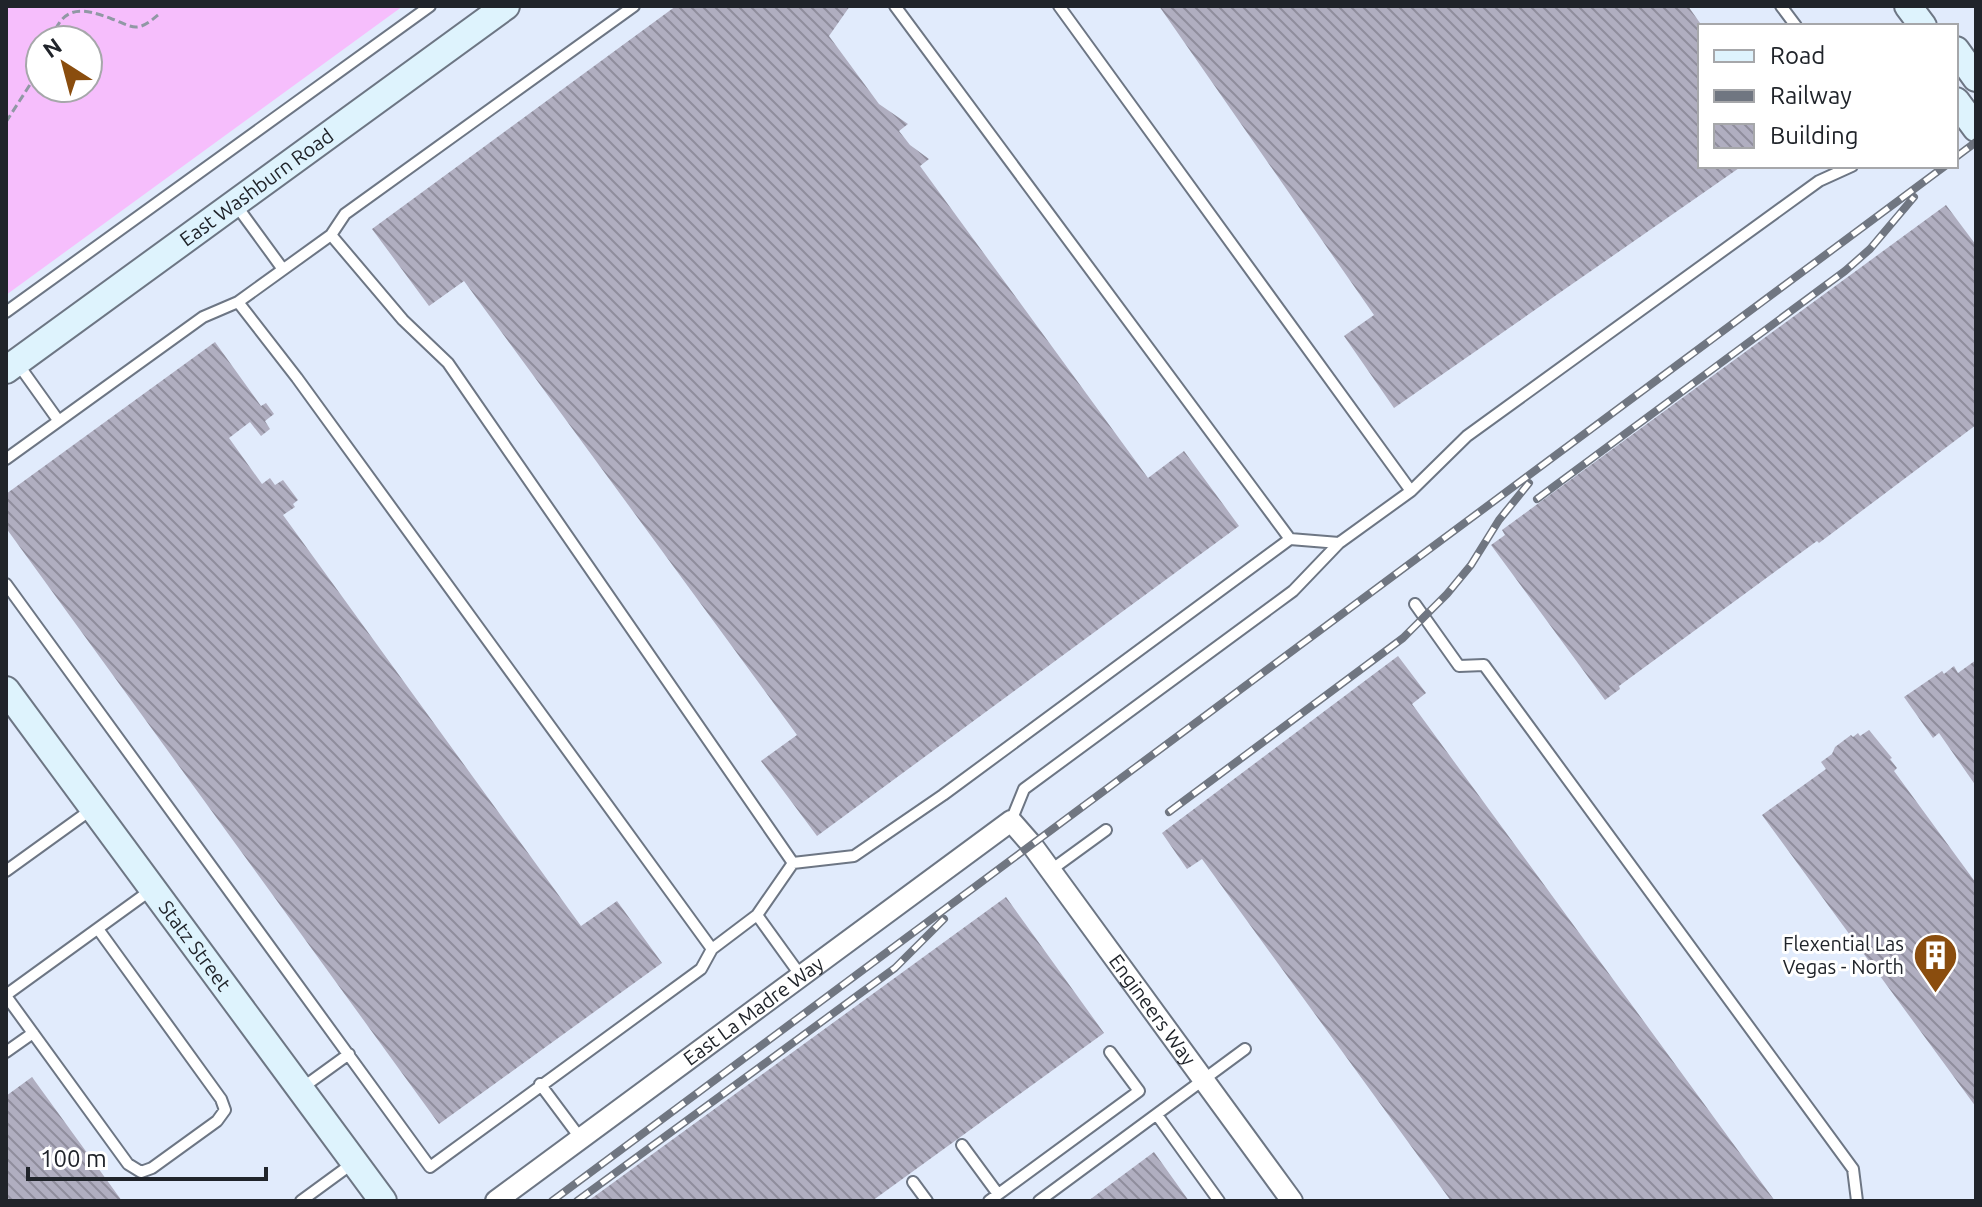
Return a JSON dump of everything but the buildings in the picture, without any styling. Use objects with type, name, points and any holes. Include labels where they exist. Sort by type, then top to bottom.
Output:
[{"type":"street","name":"East Washburn Road","points":[[11,366],[506,6]]},
{"type":"street","points":[[1908,6],[1921,24]]},
{"type":"street","points":[[1958,53],[1976,78]]},
{"type":"street","points":[[1958,104],[1976,128]]},
{"type":"street","name":"Statz Street","points":[[6,690],[383,1201]]},
{"type":"street","name":"Engineers Way","points":[[1011,821],[1051,870],[1292,1201]]},
{"type":"street","name":"East La Madre Way","points":[[496,1201],[1011,821]]},
{"type":"lane","points":[[6,312],[430,6]]},
{"type":"lane","points":[[895,6],[1290,539]]},
{"type":"lane","points":[[1059,6],[1411,491]]},
{"type":"lane","points":[[1781,6],[1794,24]]},
{"type":"lane","points":[[6,459],[203,317],[238,302],[331,235],[345,214],[631,7]]},
{"type":"lane","points":[[1011,821],[1024,789],[1293,591],[1339,543],[1411,491],[1467,436],[1819,181],[1848,168]]},
{"type":"lane","points":[[235,204],[282,268]]},
{"type":"lane","points":[[331,235],[403,320],[448,363],[793,863]]},
{"type":"lane","points":[[238,302],[712,949]]},
{"type":"lane","points":[[11,366],[58,420]]},
{"type":"lane","points":[[6,584],[430,1167],[701,969],[712,949],[757,915],[793,863],[854,856],[943,795],[1290,539],[1339,543]]},
{"type":"lane","points":[[1415,604],[1459,666],[1484,665],[1853,1169],[1857,1201]]},
{"type":"lane","points":[[6,871],[93,808]]},
{"type":"lane","points":[[1051,870],[1106,830]]},
{"type":"lane","points":[[98,929],[221,1099],[225,1110],[217,1121],[152,1168],[141,1172],[128,1164],[6,996],[153,888]]},
{"type":"lane","points":[[757,915],[801,976]]},
{"type":"lane","points":[[6,1052],[33,1033]]},
{"type":"lane","points":[[1039,1201],[1245,1049]]},
{"type":"lane","points":[[962,1145],[994,1198],[1139,1091],[1110,1052]]},
{"type":"lane","points":[[301,1089],[349,1054]]},
{"type":"lane","points":[[540,1084],[581,1139]]},
{"type":"lane","points":[[1157,1115],[1219,1201]]},
{"type":"lane","points":[[301,1201],[355,1162]]},
{"type":"lane","points":[[913,1182],[927,1201]]},
{"type":"path","points":[[59,24],[74,11],[93,12],[135,27],[158,15]]},
{"type":"path","points":[[6,122],[24,94]]},
{"type":"shaded area","points":[[6,6],[403,6],[6,295]]},
{"type":"railway","points":[[1958,156],[1976,142]]},
{"type":"railway","points":[[552,1201],[1942,168]]},
{"type":"railway","points":[[1537,499],[1845,271],[1870,249],[1914,197]]},
{"type":"railway","points":[[1169,812],[1403,638],[1471,565],[1499,520],[1529,483]]},
{"type":"railway","points":[[577,1201],[895,968],[944,919]]},
{"type":"place","name":"Flexential Las Vegas - North","points":[[1935,995]]}]
